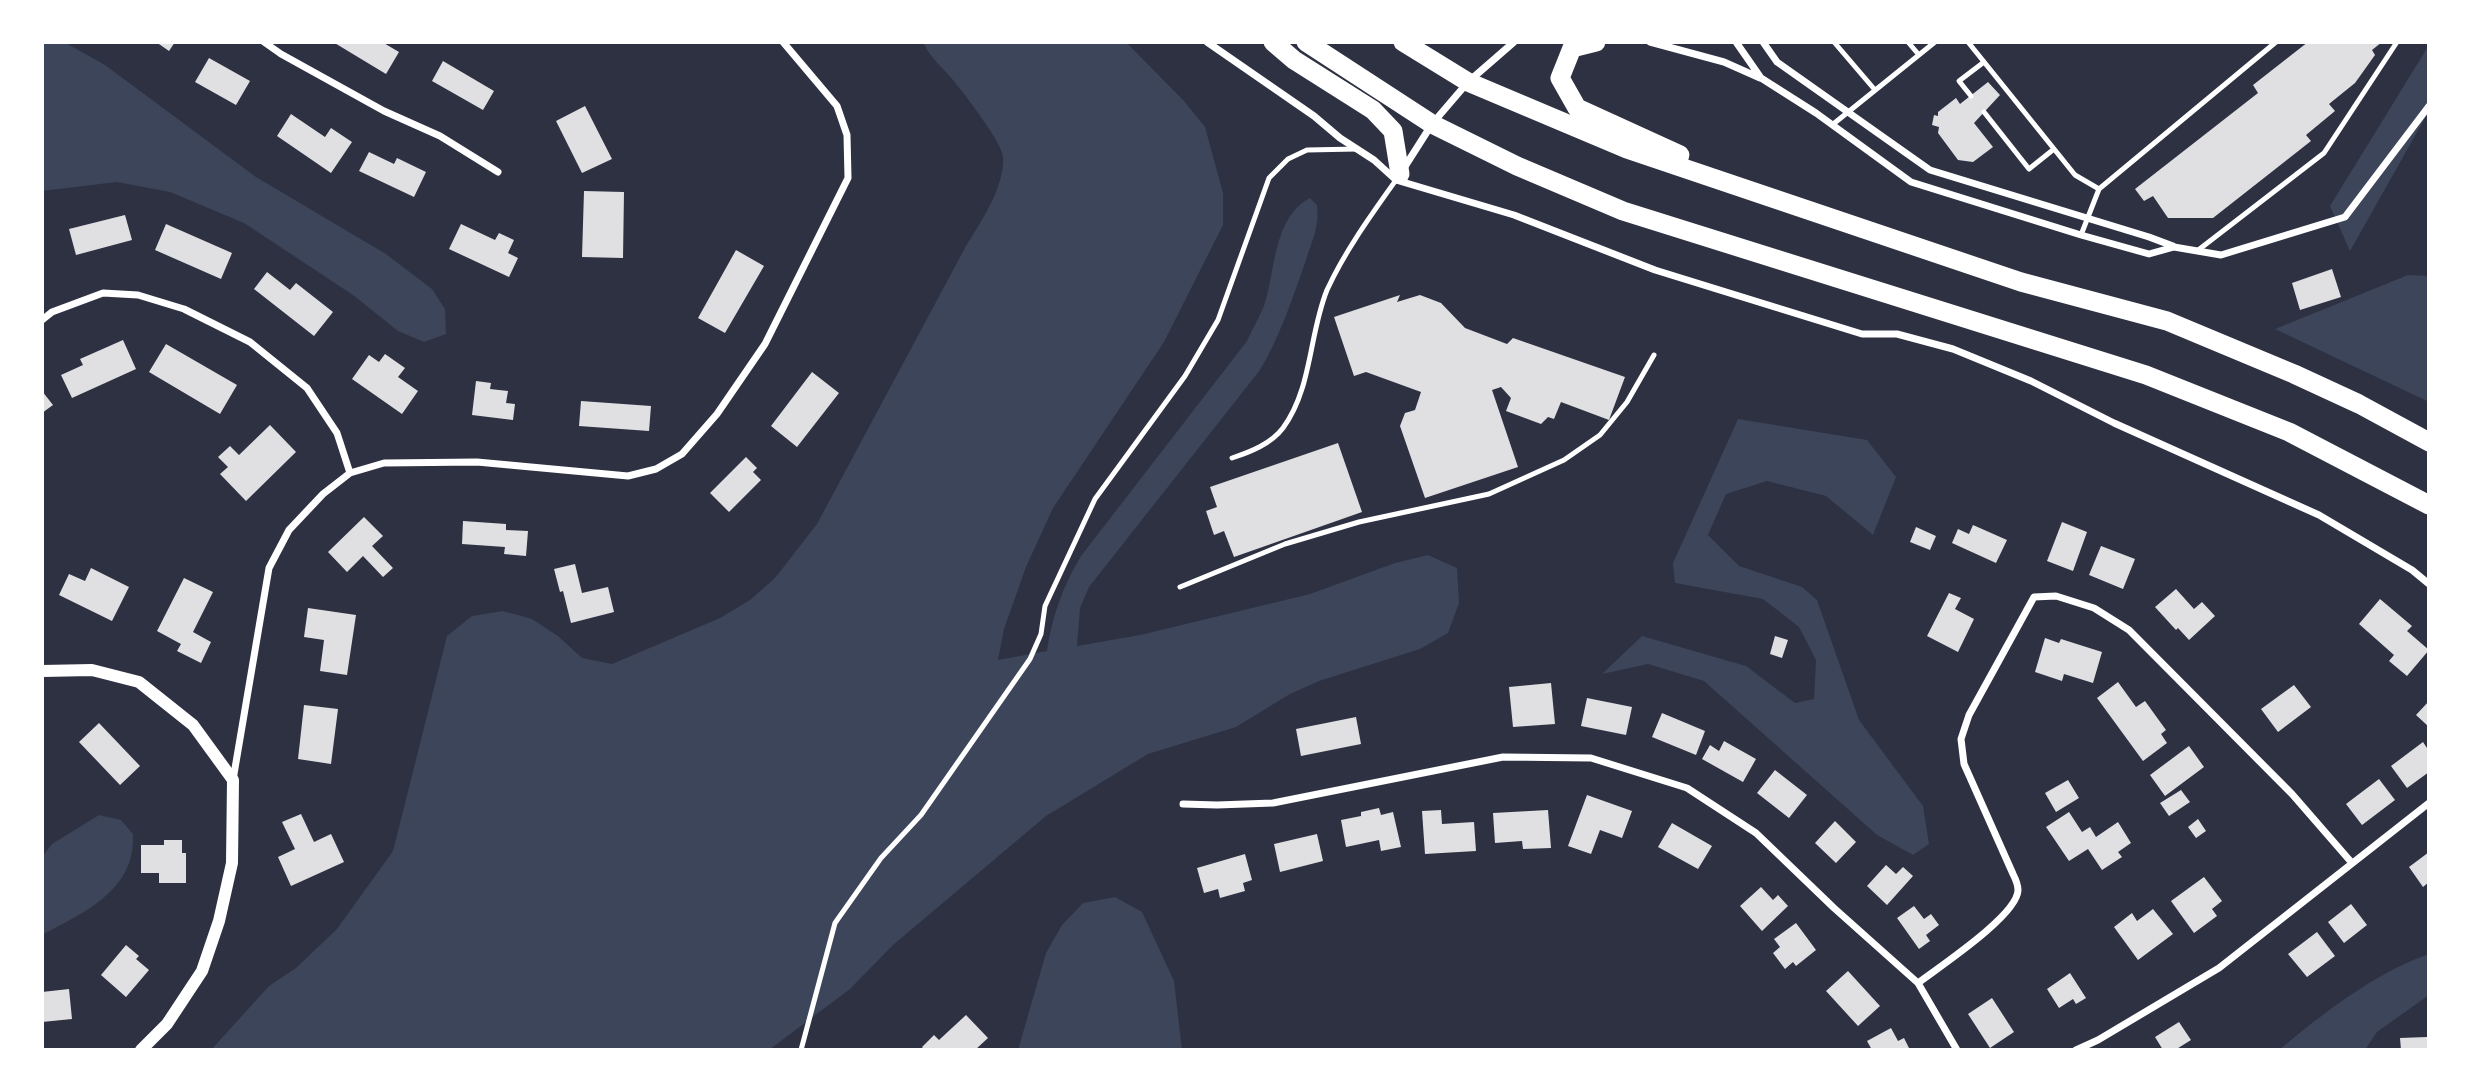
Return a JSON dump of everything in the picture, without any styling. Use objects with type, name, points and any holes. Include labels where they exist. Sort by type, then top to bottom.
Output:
[{"type":"highway","points":[[1273,42],[1294,60],[1373,110],[1393,131],[1398,177]]},
{"type":"highway","points":[[1306,42],[1433,124],[1517,166],[1623,211],[2146,375],[2289,432],[2429,505]]},
{"type":"highway","points":[[1402,42],[1468,82],[1627,149],[2021,282],[2167,321],[2359,404],[2429,442]]},
{"type":"highway","points":[[1596,42],[1572,48],[1560,78],[1577,108],[1797,206]]},
{"type":"street","points":[[264,42],[384,111],[440,136],[498,172]]},
{"type":"street","points":[[141,1050],[167,1024],[202,971],[219,920],[232,863],[233,780],[269,568],[289,530],[323,495],[351,473],[384,463],[477,462],[628,476],[656,469],[682,454],[717,414],[765,344],[848,178],[847,135],[836,106],[783,42]]},
{"type":"street","points":[[1207,42],[1398,177],[1514,215],[1655,270],[1862,334],[1896,334],[1953,349],[2031,381],[2114,423],[2319,515],[2412,569],[2429,584]]},
{"type":"street","points":[[1398,177],[1433,124],[1468,82],[1514,42]]},
{"type":"street","points":[[1650,42],[1724,62],[1761,78],[1832,124],[1911,182],[2149,254],[2174,247]]},
{"type":"street","points":[[1735,42],[1761,78]]},
{"type":"street","points":[[1763,42],[1777,62],[1930,170],[2174,247],[2221,255],[2345,217],[2429,106]]},
{"type":"street","points":[[42,320],[52,312],[103,293],[138,295],[195,314],[250,342],[307,388],[337,433],[351,473]]},
{"type":"street","points":[[1918,983],[1984,933],[2011,907],[2018,891],[1964,764],[1961,739],[1969,715],[2034,597],[2056,596],[2094,608],[2129,630],[2292,794],[2352,863]]},
{"type":"street","points":[[42,671],[92,670],[139,682],[193,725],[233,780]]},
{"type":"street","points":[[1183,804],[1273,803],[1503,757],[1591,758],[1687,788],[1756,832],[1834,908],[1918,983],[1957,1050]]},
{"type":"street","points":[[2076,1050],[2098,1040],[2219,968],[2429,803]]},
{"type":"lane","points":[[1834,42],[1875,90]]},
{"type":"lane","points":[[1908,42],[1919,55]]},
{"type":"lane","points":[[1832,124],[1935,42]]},
{"type":"lane","points":[[1968,42],[2075,175],[2099,189]]},
{"type":"lane","points":[[2081,235],[2099,189],[2277,42]]},
{"type":"lane","points":[[2197,251],[2324,153],[2397,42]]},
{"type":"lane","points":[[1971,96],[1959,81],[1984,62]]},
{"type":"lane","points":[[1984,112],[2029,169],[2054,149]]},
{"type":"lane","points":[[801,1050],[835,923],[881,858],[921,815],[1030,659],[1041,634],[1045,606],[1095,499],[1185,376],[1218,320],[1269,178],[1288,159],[1307,150],[1357,149]]},
{"type":"lane","points":[[1232,458],[1256,449],[1282,430],[1298,400],[1328,290],[1357,235],[1398,177]]},
{"type":"lane","points":[[1180,587],[1285,544],[1359,522],[1489,494],[1564,460],[1600,435],[1627,402],[1654,355]]},
{"type":"shaded area","points":[[42,42],[64,42],[105,65],[256,177],[386,254],[432,289],[445,309],[446,334],[424,342],[398,331],[353,295],[244,223],[170,192],[117,182],[42,191]]},
{"type":"shaded area","points":[[923,42],[1126,42],[1184,101],[1205,127],[1223,193],[1223,225],[1164,342],[1053,508],[1026,567],[1004,629],[998,660],[1047,651],[1059,602],[1081,556],[1247,341],[1264,306],[1282,231],[1298,207],[1310,198],[1317,205],[1314,234],[1280,331],[1267,357],[1260,370],[1089,587],[1080,608],[1077,646],[1140,635],[1310,594],[1395,563],[1428,555],[1457,568],[1459,603],[1448,633],[1420,649],[1319,681],[1290,694],[1236,727],[1148,754],[1046,816],[893,945],[850,989],[769,1050],[211,1050],[269,986],[296,968],[337,929],[393,851],[447,636],[472,616],[503,611],[532,619],[558,636],[582,658],[612,664],[720,618],[750,600],[775,578],[817,524],[985,215],[1003,168],[1001,150],[990,130]]},
{"type":"shaded area","points":[[2429,45],[2429,111],[2350,251],[2330,206]]},
{"type":"shaded area","points":[[2408,275],[2429,276],[2429,402],[2275,329]]},
{"type":"shaded area","points":[[1738,419],[1867,440],[1896,477],[1873,535],[1826,496],[1767,481],[1726,494],[1708,535],[1739,566],[1802,587],[1817,600],[1859,720],[1923,806],[1929,844],[1913,855],[1877,835],[1704,681],[1648,664],[1602,674],[1642,636],[1746,666],[1795,703],[1814,699],[1816,660],[1799,627],[1763,599],[1675,583],[1673,563]]},
{"type":"shaded area","points":[[99,815],[121,820],[133,834],[132,853],[126,870],[118,883],[96,904],[42,935],[42,857],[52,844]]},
{"type":"shaded area","points":[[1115,897],[1142,912],[1174,981],[1182,1050],[1018,1050],[1046,953],[1062,925],[1083,903]]},
{"type":"shaded area","points":[[2429,954],[2429,995],[2377,1032],[2365,1050],[2279,1050],[2331,1009],[2370,983]]},
{"type":"building","points":[[156,42],[175,42],[169,51]]},
{"type":"building","points":[[333,42],[382,42],[399,52],[386,74]]},
{"type":"building","points":[[2308,42],[2382,42],[2372,50],[2375,55],[2355,83],[2329,104],[2335,111],[2306,135],[2311,141],[2213,218],[2168,218],[2153,196],[2144,201],[2135,189],[2258,93],[2253,85]]},
{"type":"building","points":[[209,58],[250,81],[236,105],[195,82]]},
{"type":"building","points":[[443,61],[494,91],[483,110],[432,81]]},
{"type":"building","points":[[1988,82],[2000,95],[1974,123],[1993,147],[1973,162],[1958,160],[1938,133],[1939,127],[1932,125],[1934,115],[1938,116],[1938,112],[1956,98],[1960,104]]},
{"type":"building","points":[[585,106],[612,159],[582,173],[556,121]]},
{"type":"building","points":[[291,114],[325,137],[331,128],[352,142],[331,173],[277,136]]},
{"type":"building","points":[[369,152],[394,164],[397,158],[426,172],[414,197],[359,171]]},
{"type":"building","points":[[584,191],[624,192],[623,258],[582,257]]},
{"type":"building","points":[[125,215],[132,240],[76,255],[69,229]]},
{"type":"building","points":[[166,224],[232,253],[221,279],[155,250]]},
{"type":"building","points":[[461,224],[495,240],[499,233],[514,240],[508,253],[518,258],[509,277],[449,249]]},
{"type":"building","points":[[736,250],[764,266],[725,333],[698,318]]},
{"type":"building","points":[[2332,269],[2341,297],[2300,310],[2292,283]]},
{"type":"building","points":[[267,272],[290,290],[296,283],[333,312],[314,336],[254,289]]},
{"type":"building","points":[[1400,295],[1397,302],[1420,295],[1441,303],[1465,328],[1507,344],[1513,338],[1625,377],[1609,420],[1561,402],[1554,419],[1548,417],[1541,424],[1506,411],[1511,398],[1501,387],[1492,390],[1518,467],[1425,498],[1400,426],[1405,413],[1415,410],[1421,392],[1366,372],[1354,376],[1334,317]]},
{"type":"building","points":[[123,340],[136,369],[72,398],[61,375],[83,365],[80,359]]},
{"type":"building","points":[[166,344],[237,385],[220,414],[149,372]]},
{"type":"building","points":[[385,354],[405,368],[398,377],[418,391],[402,414],[352,379],[369,355],[379,362]]},
{"type":"building","points":[[812,372],[839,393],[797,447],[771,426]]},
{"type":"building","points":[[476,381],[491,383],[490,389],[508,391],[506,403],[515,404],[513,420],[472,415]]},
{"type":"building","points":[[42,391],[53,405],[42,413]]},
{"type":"building","points":[[581,401],[651,406],[649,431],[579,426]]},
{"type":"building","points":[[270,425],[296,452],[246,501],[220,474],[228,467],[218,457],[230,446],[239,455]]},
{"type":"building","points":[[1338,443],[1362,512],[1234,557],[1224,531],[1214,535],[1206,511],[1217,507],[1210,487]]},
{"type":"building","points":[[746,457],[757,468],[753,472],[761,480],[729,512],[710,493]]},
{"type":"building","points":[[364,517],[383,536],[372,546],[393,568],[383,577],[363,556],[347,572],[328,552]]},
{"type":"building","points":[[463,521],[506,524],[506,530],[528,531],[526,556],[504,554],[505,547],[462,544]]},
{"type":"building","points":[[2062,522],[2087,532],[2073,571],[2047,561]]},
{"type":"building","points":[[1973,525],[2007,540],[1996,563],[1952,543],[1958,529],[1969,534]]},
{"type":"building","points":[[1916,527],[1936,536],[1930,550],[1910,542]]},
{"type":"building","points":[[2101,546],[2135,559],[2123,589],[2089,575]]},
{"type":"building","points":[[575,564],[582,593],[608,587],[614,612],[571,623],[554,569]]},
{"type":"building","points":[[91,568],[129,587],[112,621],[59,595],[69,574],[85,581]]},
{"type":"building","points":[[184,578],[213,592],[193,632],[211,642],[201,663],[177,651],[181,644],[157,631]]},
{"type":"building","points":[[2176,589],[2194,609],[2202,602],[2215,616],[2189,640],[2155,607]]},
{"type":"building","points":[[1949,593],[1961,598],[1955,609],[1974,619],[1958,652],[1927,636]]},
{"type":"building","points":[[2380,599],[2412,626],[2407,631],[2429,650],[2407,676],[2389,661],[2394,655],[2359,624]]},
{"type":"building","points":[[308,608],[356,615],[347,675],[320,671],[324,640],[304,637]]},
{"type":"building","points":[[1775,636],[1788,640],[1782,658],[1770,654]]},
{"type":"building","points":[[2045,638],[2059,643],[2061,639],[2102,652],[2093,683],[2064,674],[2062,681],[2035,672]]},
{"type":"building","points":[[2118,682],[2136,707],[2145,701],[2166,730],[2161,734],[2167,743],[2143,761],[2097,698]]},
{"type":"building","points":[[1551,683],[1555,724],[1513,727],[1509,687]]},
{"type":"building","points":[[2294,685],[2311,707],[2278,732],[2261,709]]},
{"type":"building","points":[[1587,698],[1632,707],[1626,735],[1581,726]]},
{"type":"building","points":[[2429,701],[2429,727],[2416,715]]},
{"type":"building","points":[[304,705],[338,709],[331,764],[298,759]]},
{"type":"building","points":[[1662,713],[1705,731],[1696,755],[1652,737]]},
{"type":"building","points":[[1356,717],[1361,744],[1301,756],[1296,729]]},
{"type":"building","points":[[99,723],[140,766],[120,785],[79,742]]},
{"type":"building","points":[[1724,741],[1756,759],[1743,782],[1702,759],[1710,745],[1719,751]]},
{"type":"building","points":[[2423,742],[2429,751],[2429,772],[2407,788],[2391,766]]},
{"type":"building","points":[[2189,746],[2204,767],[2165,796],[2150,775]]},
{"type":"building","points":[[1775,770],[1807,795],[1789,818],[1757,793]]},
{"type":"building","points":[[2379,779],[2395,800],[2362,825],[2346,804]]},
{"type":"building","points":[[2068,780],[2079,798],[2056,812],[2045,793]]},
{"type":"building","points":[[2181,790],[2190,802],[2169,816],[2160,803]]},
{"type":"building","points":[[1587,795],[1632,811],[1622,838],[1600,830],[1591,854],[1568,846]]},
{"type":"building","points":[[1379,808],[1381,815],[1393,812],[1401,847],[1381,851],[1379,840],[1346,847],[1341,820],[1361,816],[1361,812]]},
{"type":"building","points":[[1441,810],[1442,824],[1474,822],[1476,851],[1425,854],[1422,811]]},
{"type":"building","points":[[1548,810],[1551,848],[1523,849],[1522,841],[1495,843],[1493,813]]},
{"type":"building","points":[[2069,812],[2082,832],[2090,827],[2096,837],[2118,822],[2131,843],[2118,852],[2122,857],[2102,870],[2088,849],[2069,861],[2046,827]]},
{"type":"building","points":[[301,814],[314,842],[331,834],[344,862],[291,886],[278,857],[295,849],[282,822]]},
{"type":"building","points":[[2198,819],[2206,831],[2196,838],[2188,827]]},
{"type":"building","points":[[1835,821],[1856,842],[1836,863],[1815,843]]},
{"type":"building","points":[[1672,823],[1712,846],[1698,869],[1658,847]]},
{"type":"building","points":[[1317,834],[1323,861],[1280,872],[1274,844]]},
{"type":"building","points":[[164,840],[182,840],[182,853],[186,853],[186,883],[159,883],[159,873],[141,873],[141,845],[164,845]]},
{"type":"building","points":[[2429,852],[2429,882],[2423,887],[2409,867]]},
{"type":"building","points":[[1245,854],[1252,880],[1243,883],[1245,891],[1220,898],[1218,889],[1204,893],[1197,868]]},
{"type":"building","points":[[1886,865],[1896,874],[1903,867],[1913,876],[1887,905],[1867,886]]},
{"type":"building","points":[[2204,877],[2222,901],[2212,909],[2217,916],[2194,933],[2171,901]]},
{"type":"building","points":[[1761,887],[1773,900],[1778,895],[1788,906],[1762,931],[1740,906]]},
{"type":"building","points":[[2351,904],[2367,925],[2344,943],[2328,922]]},
{"type":"building","points":[[1914,906],[1924,919],[1931,914],[1939,925],[1926,935],[1930,941],[1919,949],[1897,918]]},
{"type":"building","points":[[2153,909],[2173,934],[2138,960],[2114,927],[2132,913],[2137,921]]},
{"type":"building","points":[[1796,923],[1816,950],[1796,966],[1793,962],[1785,969],[1773,953],[1780,947],[1774,939]]},
{"type":"building","points":[[2317,932],[2335,956],[2307,977],[2288,954]]},
{"type":"building","points":[[126,945],[139,956],[136,959],[149,970],[126,997],[101,975]]},
{"type":"building","points":[[1848,971],[1880,1006],[1858,1026],[1826,991]]},
{"type":"building","points":[[2070,973],[2086,998],[2076,1004],[2073,999],[2059,1008],[2047,989]]},
{"type":"building","points":[[69,989],[72,1019],[42,1022],[42,992]]},
{"type":"building","points":[[1992,998],[2014,1032],[1990,1048],[1968,1014]]},
{"type":"building","points":[[966,1015],[988,1038],[975,1050],[924,1050],[922,1047],[934,1035],[939,1040]]},
{"type":"building","points":[[2179,1022],[2191,1040],[2175,1050],[2163,1050],[2155,1037]]},
{"type":"building","points":[[1891,1028],[1898,1041],[1904,1038],[1910,1050],[1872,1050],[1867,1041]]},
{"type":"building","points":[[2427,1037],[2427,1050],[2401,1050],[2400,1038]]}]
